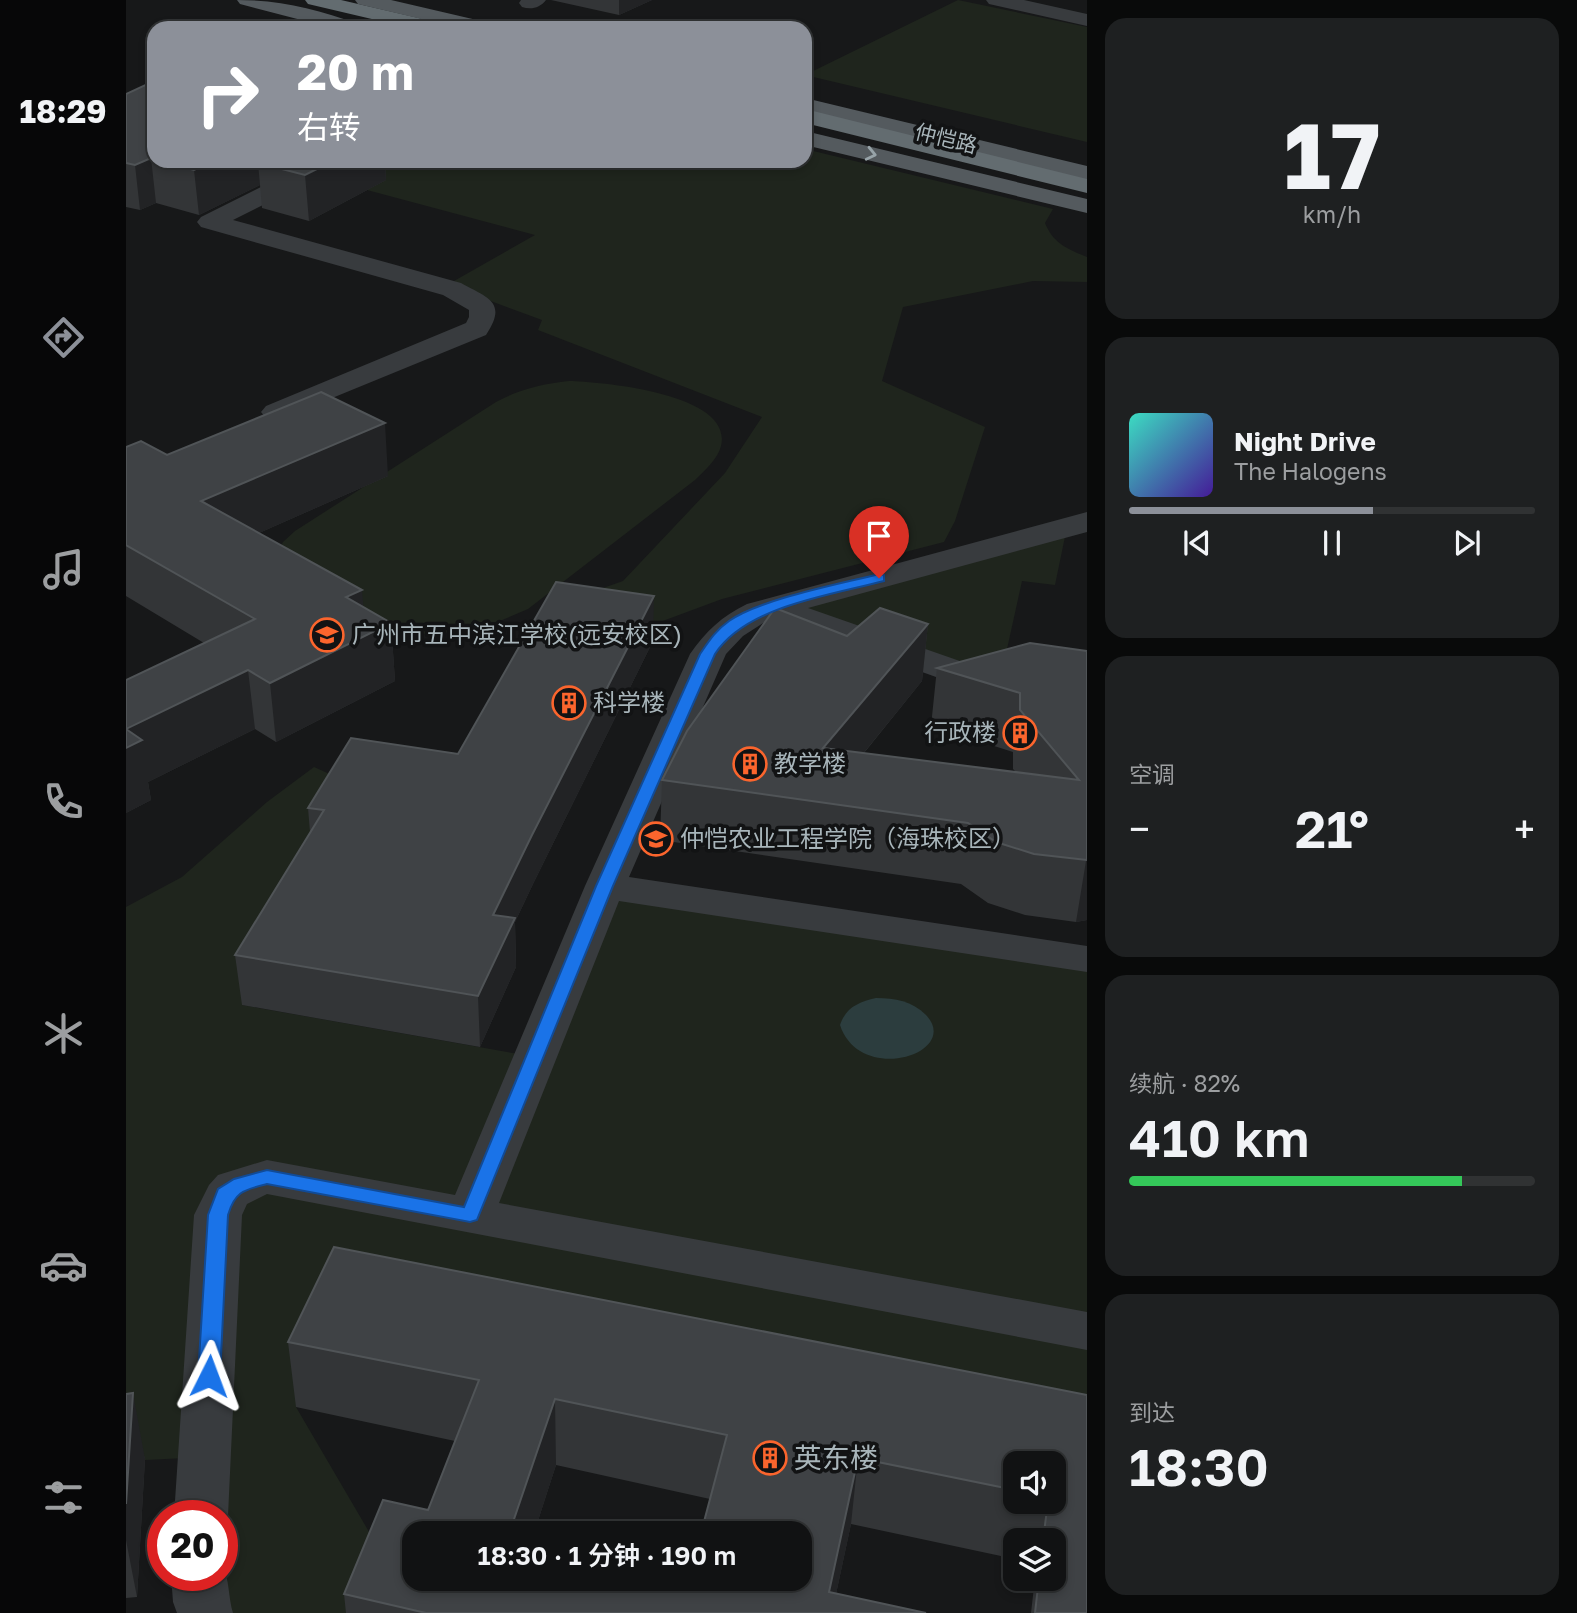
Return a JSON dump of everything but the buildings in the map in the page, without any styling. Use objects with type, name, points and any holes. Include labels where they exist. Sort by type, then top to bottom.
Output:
[{"type":"highway","points":[[312,7],[353,21]]},
{"type":"highway","points":[[312,7],[395,21]]},
{"type":"highway","points":[[812,120],[1087,186]]},
{"type":"main road","points":[[247,0],[312,7],[339,21]]},
{"type":"main road","points":[[365,0],[456,21]]},
{"type":"main road","name":"仲恺路","points":[[812,107],[1087,173]]},
{"type":"main road","name":"仲恺路","points":[[812,140],[1087,206]]},
{"type":"street","points":[[996,0],[1087,20]]},
{"type":"street","points":[[249,424],[475,329],[483,317],[482,306],[452,289],[210,222],[318,168]]},
{"type":"street","points":[[286,408],[314,422]]},
{"type":"street","points":[[470,1215],[605,886],[708,654],[719,637],[735,623],[772,607],[1087,522]]},
{"type":"street","points":[[772,607],[991,684],[1087,696]]},
{"type":"street","points":[[605,886],[1087,959]]},
{"type":"street","points":[[202,1500],[218,1215],[225,1194],[241,1184],[267,1177],[1087,1331]]},
{"type":"street","points":[[200,1591],[205,1613]]},
{"type":"shaded area","points":[[958,0],[1087,27],[1087,142],[812,77],[812,72]]},
{"type":"shaded area","points":[[812,151],[1053,209],[1045,223],[1052,236],[1061,244],[1087,257],[1087,282],[1033,281],[903,307],[882,381],[985,427],[955,521],[944,542],[722,599],[660,622],[640,623],[566,601],[623,581],[725,473],[762,417],[538,330],[542,320],[480,297],[454,281],[535,235],[367,190],[385,180],[363,174],[375,168],[812,168]]},
{"type":"shaded area","points":[[569,381],[635,388],[687,402],[707,414],[720,428],[721,446],[714,460],[695,480],[528,609],[495,623],[458,632],[379,632],[277,554],[283,542],[295,531],[496,402],[531,388]]},
{"type":"shaded area","points":[[1067,527],[1055,585],[1022,581],[1007,649],[1045,654],[1041,690],[772,607]]},
{"type":"shaded area","points":[[314,767],[354,785],[242,1005],[535,1057],[605,886],[1087,959],[1087,1463],[1066,1459],[1066,1451],[1027,1451],[341,1313],[296,1407],[389,1566],[370,1613],[205,1613],[215,1591],[238,1591],[238,1500],[217,1500],[205,1457],[126,1461],[126,907],[182,877],[267,802]]},
{"type":"shaded area","points":[[876,998],[903,1001],[921,1010],[933,1029],[931,1041],[920,1051],[904,1057],[885,1059],[867,1055],[851,1044],[840,1025],[843,1019],[854,1006]]},
{"type":"place","name":"广州市五中滨江学校(远安校区)","points":[[327,635]]},
{"type":"place","name":"科学楼","points":[[569,703]]},
{"type":"place","name":"行政楼","points":[[1020,733]]},
{"type":"place","name":"教学楼","points":[[750,764]]},
{"type":"place","name":"仲恺农业工程学院（海珠校区）","points":[[656,839]]},
{"type":"place","name":"英东楼","points":[[770,1458]]},
{"type":"route","points":[[209,1376],[218,1215],[225,1194],[241,1184],[267,1177],[470,1215],[605,886],[708,654],[719,637],[735,623],[759,611],[879,578]]}]
